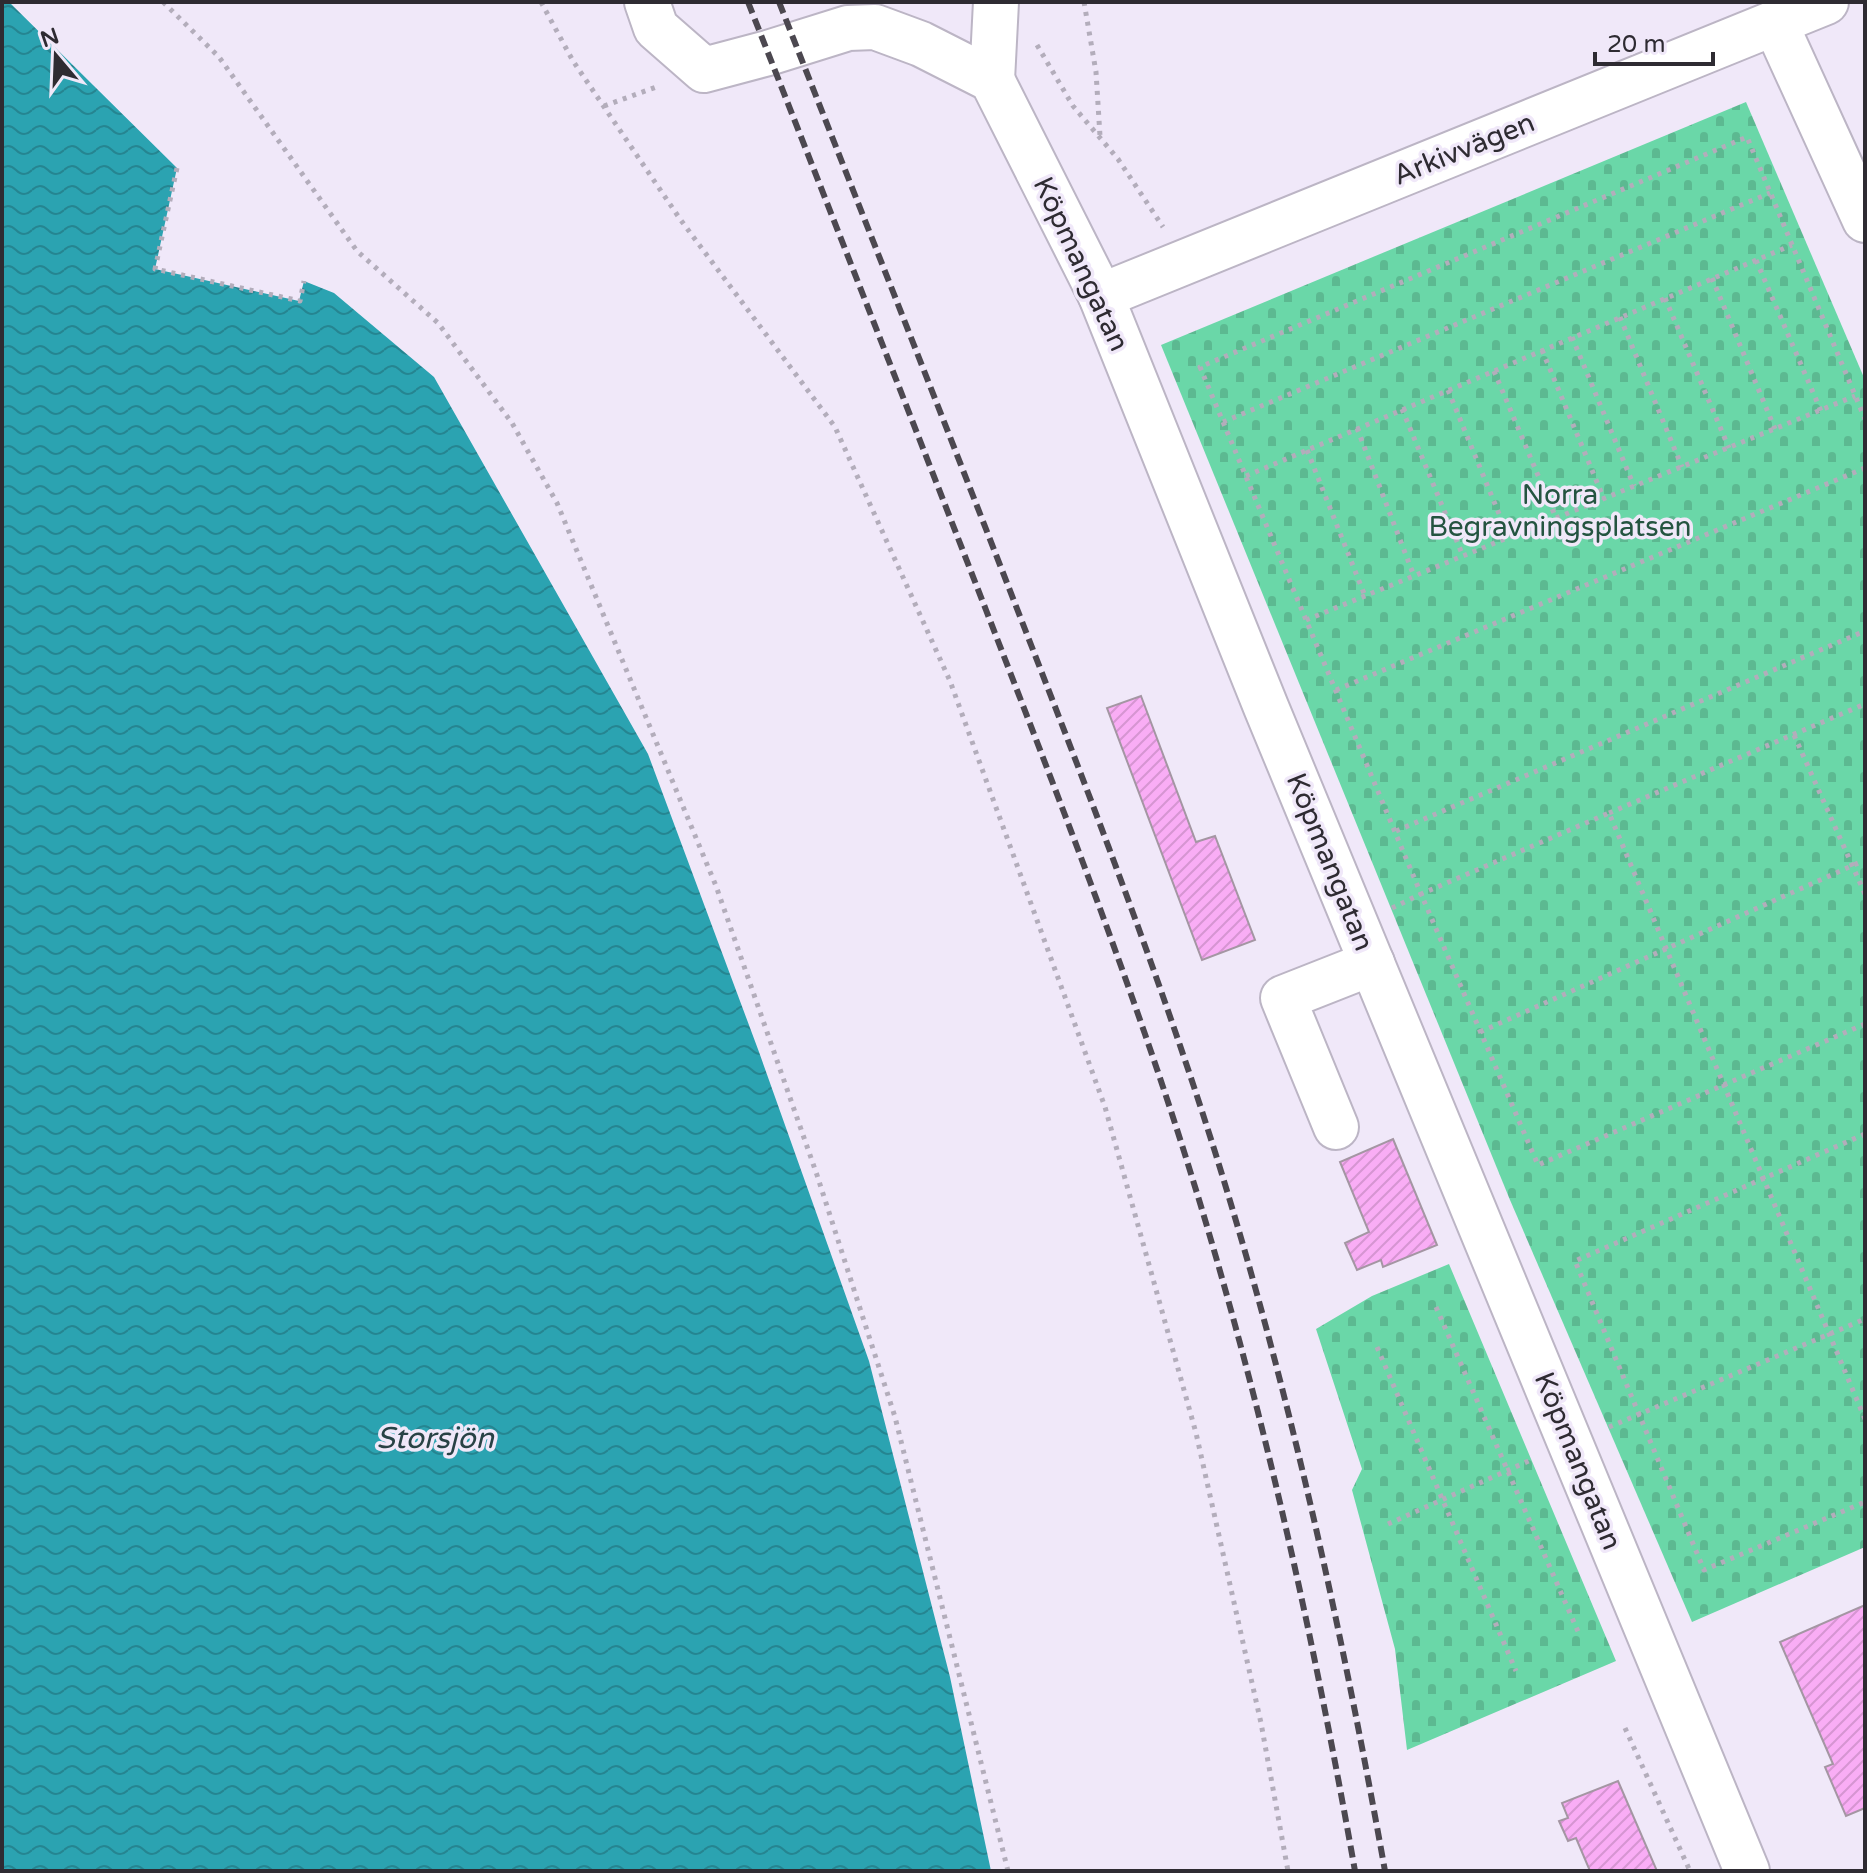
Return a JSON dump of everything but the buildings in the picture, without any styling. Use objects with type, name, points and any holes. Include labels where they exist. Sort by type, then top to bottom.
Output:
[{"type":"street","points":[[647,2],[656,28],[704,70],[848,28],[870,14],[992,80],[996,2]]},
{"type":"street","name":"Arkivvägen","points":[[1101,296],[1826,2]]},
{"type":"street","points":[[1775,23],[1865,220]]},
{"type":"street","name":"Köpmangatan","points":[[992,80],[1101,296],[1364,944],[1747,1871]]},
{"type":"street","points":[[1336,1127],[1283,998],[1364,944]]},
{"type":"path","points":[[163,2],[219,57],[357,251],[438,323],[512,423],[557,503],[716,886],[817,1175],[895,1417],[1008,1871]]},
{"type":"path","points":[[541,2],[573,61],[680,219],[835,427],[950,681],[1105,1107],[1196,1433],[1261,1723],[1288,1871]]},
{"type":"path","points":[[1084,2],[1096,72],[1100,137]]},
{"type":"path","points":[[1036,43],[1073,106],[1118,159],[1162,227],[1181,264]]},
{"type":"path","points":[[604,106],[704,70]]},
{"type":"path","points":[[1865,419],[1747,137],[1200,367],[1538,1165],[1865,1024]]},
{"type":"path","points":[[177,168],[155,269],[300,301],[304,281]]},
{"type":"path","points":[[1223,422],[1770,193]]},
{"type":"path","points":[[1246,476],[1792,245]]},
{"type":"path","points":[[1756,260],[1821,411]]},
{"type":"path","points":[[1712,278],[1775,429]]},
{"type":"path","points":[[1665,298],[1729,448]]},
{"type":"path","points":[[1620,317],[1682,467]]},
{"type":"path","points":[[1572,337],[1634,486]]},
{"type":"path","points":[[1542,350],[1604,499]]},
{"type":"path","points":[[1494,371],[1556,518]]},
{"type":"path","points":[[1448,390],[1509,538]]},
{"type":"path","points":[[1306,620],[1855,396]]},
{"type":"path","points":[[1402,409],[1463,557]]},
{"type":"path","points":[[1357,428],[1414,576]]},
{"type":"path","points":[[1307,450],[1365,596]]},
{"type":"path","points":[[1336,690],[1865,468]]},
{"type":"path","points":[[1396,831],[1865,631]]},
{"type":"path","points":[[1364,944],[1421,894],[1865,704]]},
{"type":"path","points":[[1794,735],[1865,894]]},
{"type":"path","points":[[1609,813],[1865,1419]]},
{"type":"path","points":[[1480,1032],[1865,860]]},
{"type":"path","points":[[1865,1134],[1575,1261],[1704,1570],[1865,1502]]},
{"type":"path","points":[[1436,1307],[1580,1636]]},
{"type":"path","points":[[1388,1524],[1570,1442],[1865,1319]]},
{"type":"path","points":[[1377,1347],[1516,1671]]},
{"type":"path","points":[[1625,1728],[1690,1871]]},
{"type":"green space","name":"Norra Begravningsplatsen","points":[[1746,102],[1865,380],[1865,1547],[1692,1622],[1510,1200],[1161,345]]},
{"type":"green space","points":[[1449,1264],[1616,1661],[1407,1750],[1395,1649],[1352,1490],[1362,1469],[1316,1329],[1372,1296]]},
{"type":"water","name":"Storsjön","points":[[2,2],[9,2],[177,168],[155,269],[299,301],[304,281],[334,293],[434,377],[648,754],[869,1361],[950,1677],[991,1871],[2,1871]]},
{"type":"railway","points":[[748,2],[1057,794],[1168,1102],[1252,1387],[1298,1580],[1355,1871]]},
{"type":"railway","points":[[779,2],[1089,796],[1196,1093],[1254,1285],[1304,1479],[1327,1576],[1385,1871]]}]
